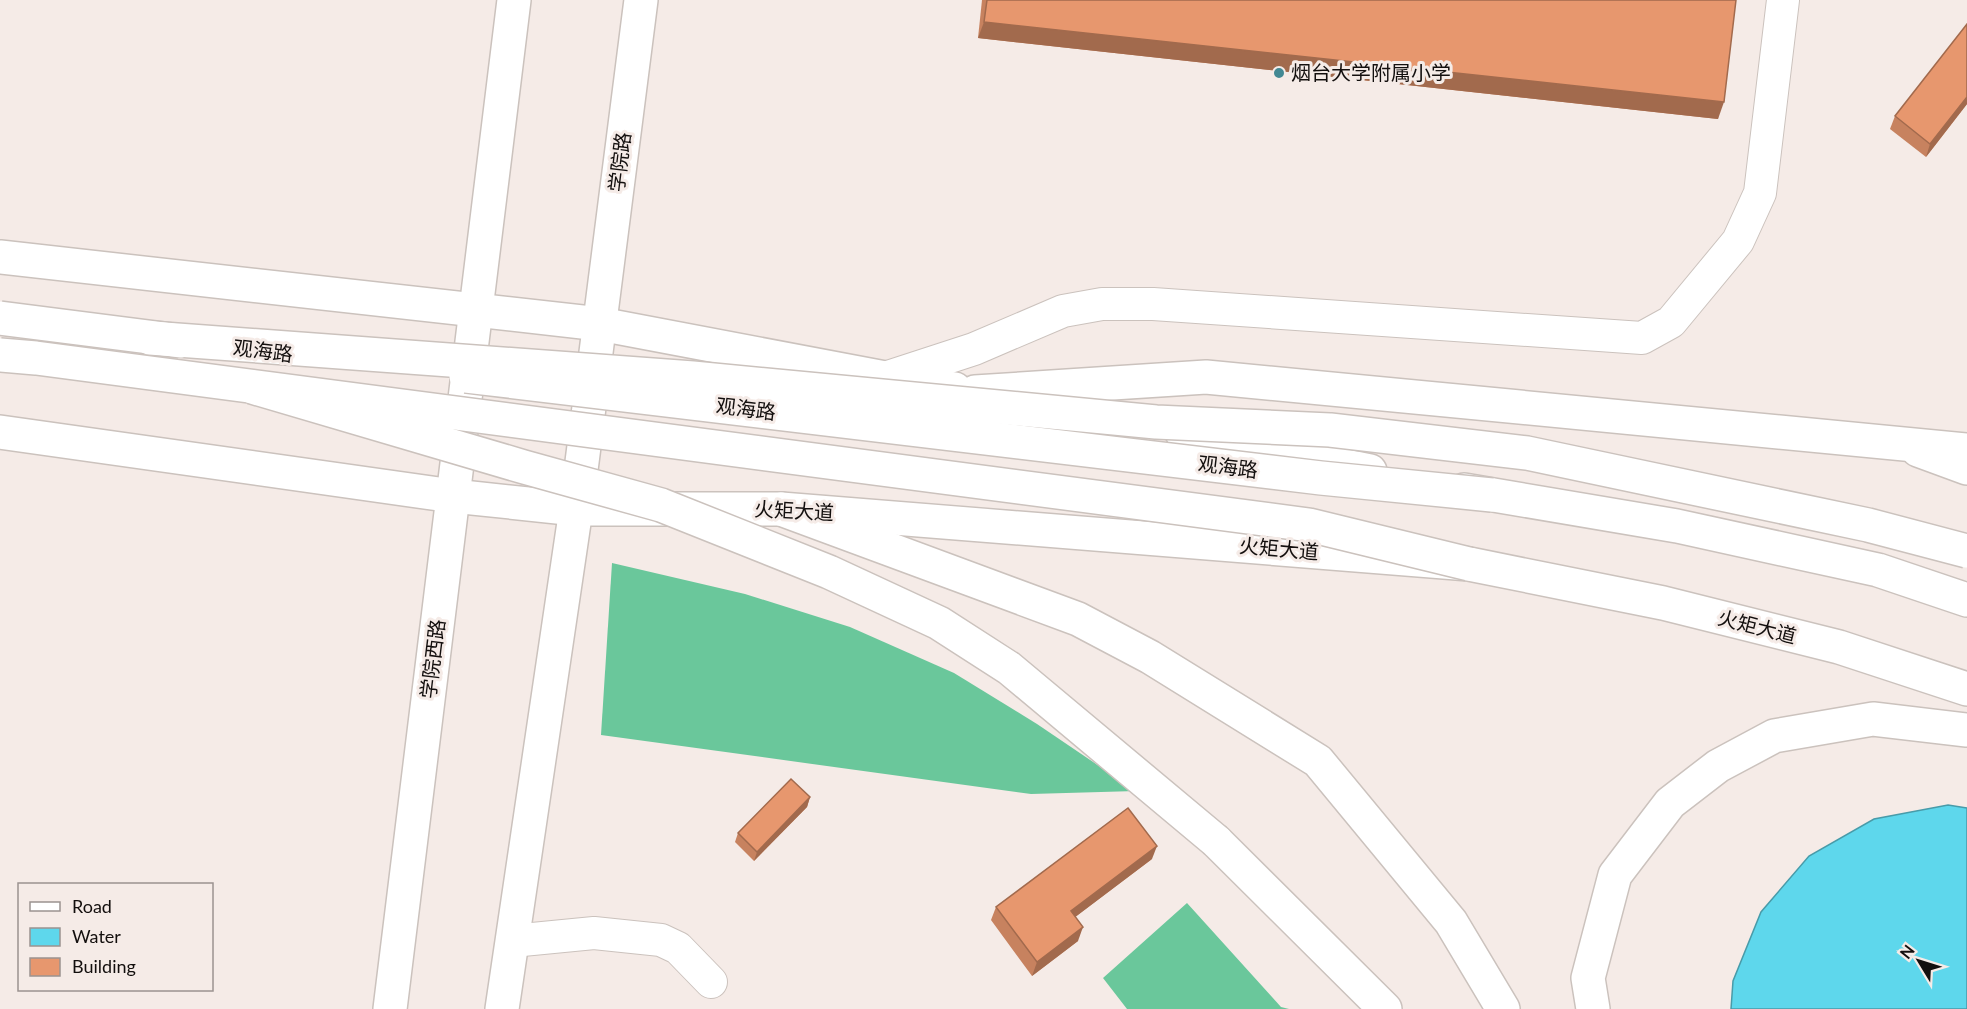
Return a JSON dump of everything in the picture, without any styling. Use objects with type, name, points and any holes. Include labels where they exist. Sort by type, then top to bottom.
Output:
[{"type":"main road","points":[[474,310],[514,0]]},
{"type":"main road","name":"学院路","points":[[600,324],[641,0]]},
{"type":"main road","points":[[0,257],[600,324],[885,378],[975,392],[1492,495],[1677,526],[1878,570],[1967,600]]},
{"type":"main road","name":"学院西路","points":[[390,1009],[474,310]]},
{"type":"main road","name":"观海路","points":[[0,318],[150,338],[1309,476],[1492,495]]},
{"type":"main road","points":[[502,1009],[576,510],[600,324]]},
{"type":"main road","points":[[150,338],[693,378],[1156,422],[1353,432],[1527,453],[1868,525],[1967,551]]},
{"type":"main road","name":"观海路","points":[[0,355],[1309,525],[1469,564]]},
{"type":"main road","points":[[975,392],[1206,377],[1967,450]]},
{"type":"main road","points":[[252,387],[661,505],[829,572],[939,623],[1009,668],[1216,841],[1385,1009]]},
{"type":"main road","points":[[0,432],[453,496],[576,510]]},
{"type":"main road","points":[[1903,445],[1967,468]]},
{"type":"main road","points":[[781,509],[1078,619],[1150,657],[1318,761],[1451,922],[1503,1009]]},
{"type":"main road","name":"火矩大道","points":[[576,510],[781,509],[1469,564],[1696,612],[1839,648],[1967,689]]},
{"type":"main road","points":[[1593,1009],[1588,978],[1616,875],[1670,803],[1718,766],[1774,736],[1873,719],[1967,730]]},
{"type":"street","points":[[885,378],[974,349],[1063,311],[1102,304],[1165,305],[1642,338],[1671,322],[1738,241],[1760,193],[1783,0]]},
{"type":"street","points":[[512,941],[594,933],[661,940],[678,948],[711,982]]},
{"type":"green space","points":[[612,563],[745,594],[850,627],[954,673],[1037,724],[1136,791],[1031,794],[601,735]]},
{"type":"green space","points":[[1187,903],[1281,1007],[1289,1009],[1127,1009],[1103,978]]},
{"type":"water","points":[[1948,805],[1967,808],[1967,1009],[1731,1009],[1733,981],[1761,912],[1809,856],[1874,819]]},
{"type":"building","points":[[987,0],[1736,0],[1724,102],[984,22]]},
{"type":"building","points":[[1967,24],[1967,97],[1930,144],[1895,116]]},
{"type":"building","points":[[791,779],[810,797],[757,852],[738,833]]},
{"type":"building","points":[[1128,808],[1157,846],[1071,911],[1083,927],[1037,962],[996,907]]},
{"type":"place","name":"烟台大学附属小学","points":[[1279,73]]}]
